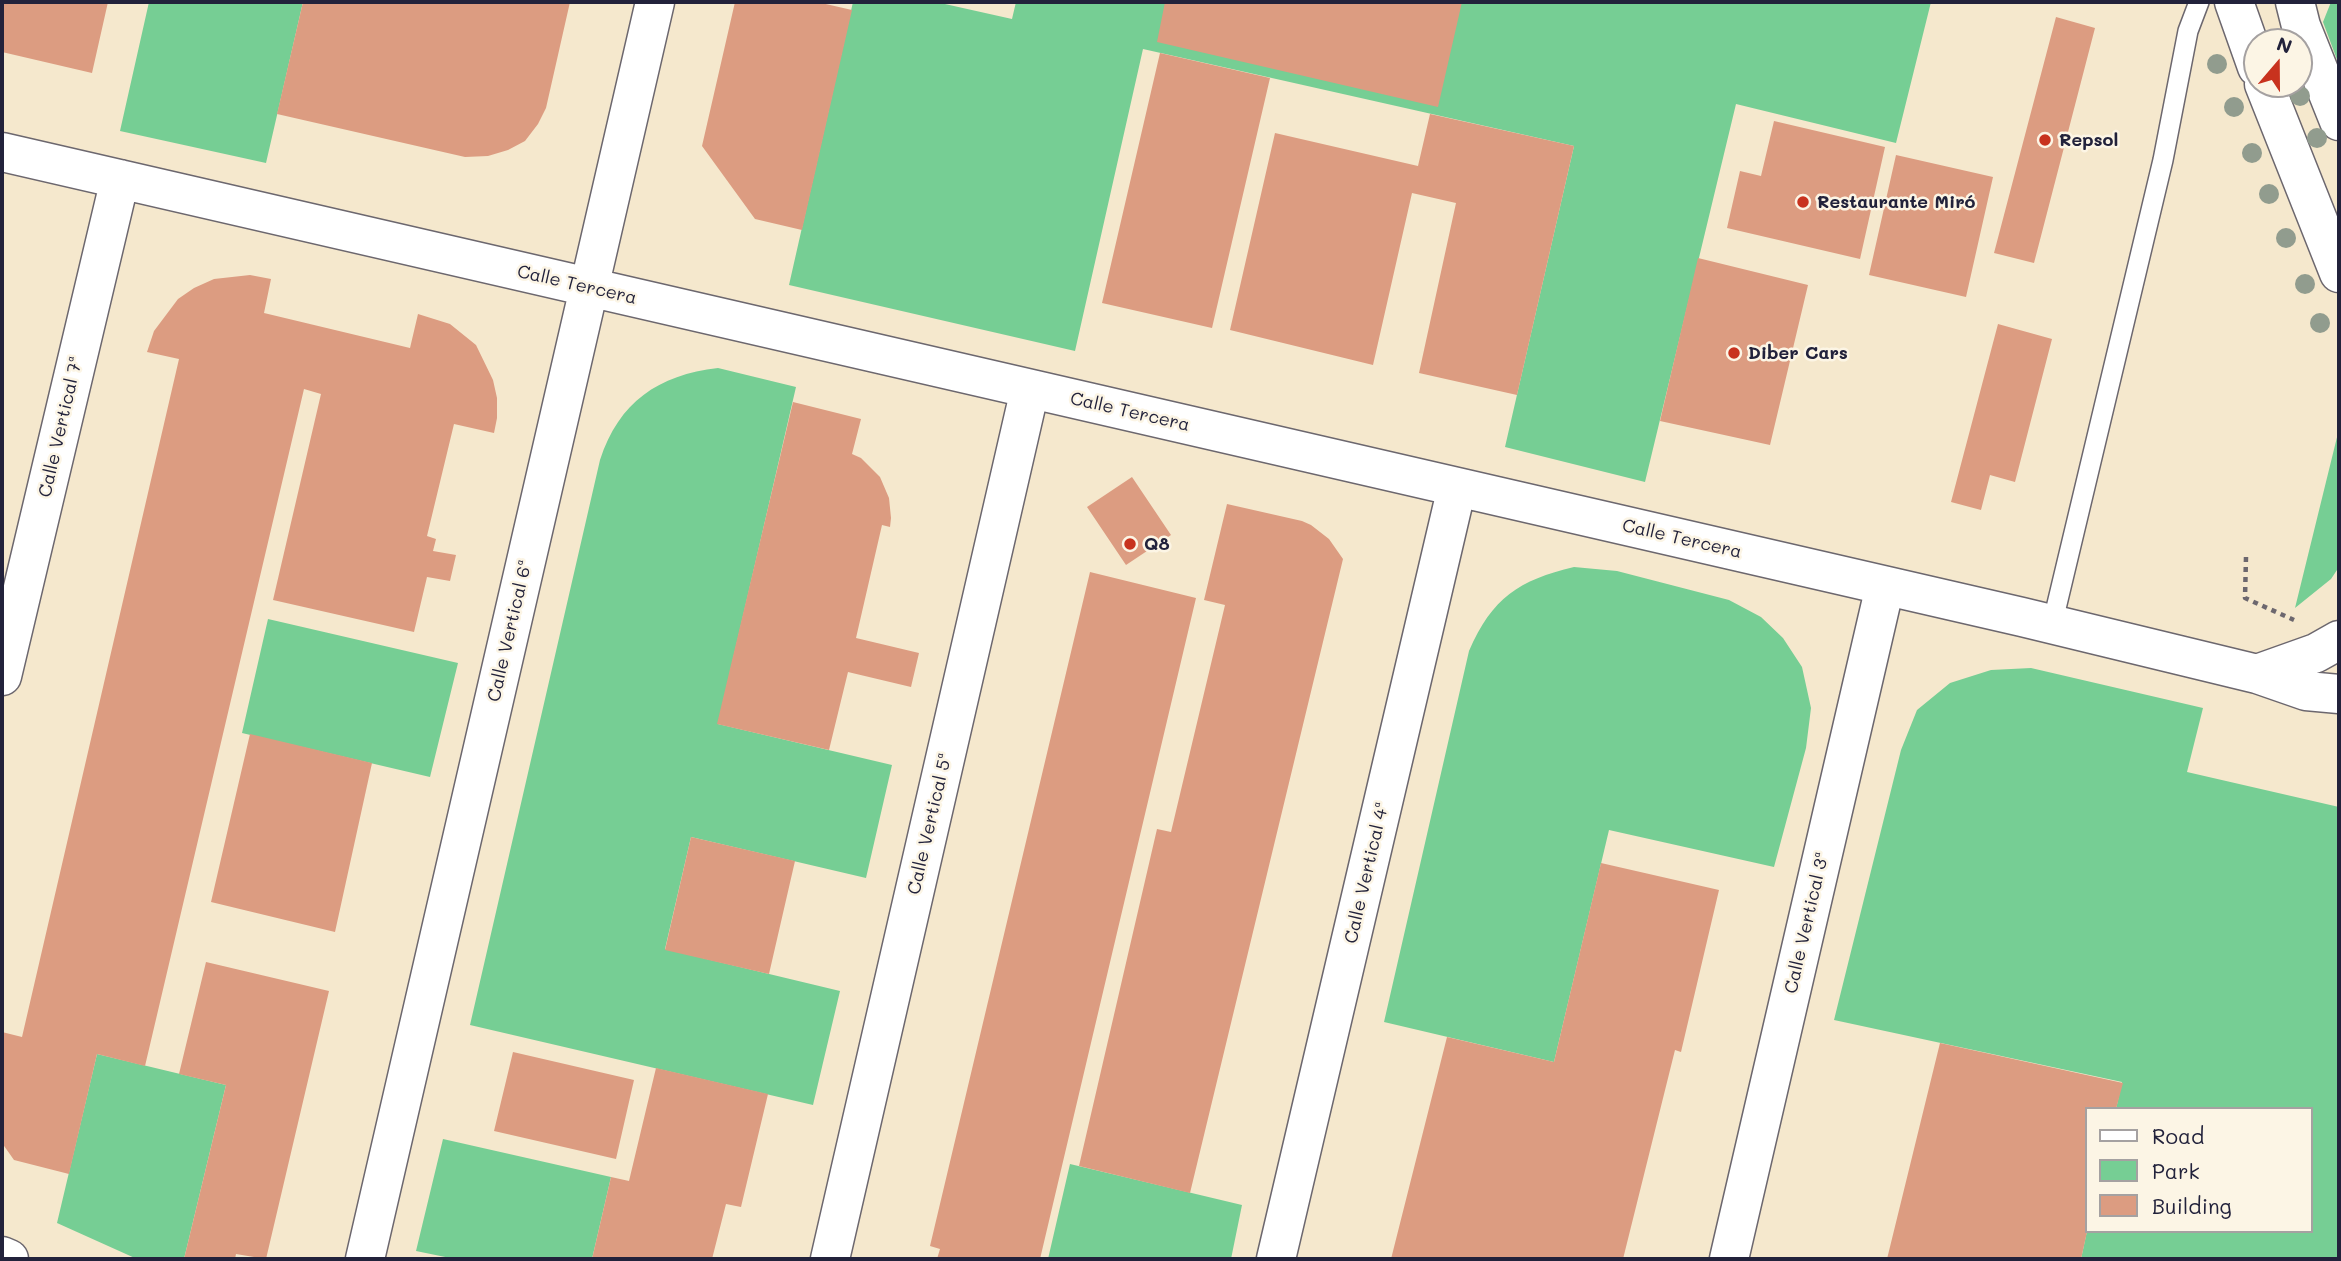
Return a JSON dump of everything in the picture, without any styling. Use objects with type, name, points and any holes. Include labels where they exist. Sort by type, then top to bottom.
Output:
[{"type":"street","name":"Calle Vertical 6ª","points":[[366,1259],[655,2]]},
{"type":"street","points":[[2234,2],[2243,28]]},
{"type":"street","points":[[2295,2],[2301,26],[2339,121]]},
{"type":"street","points":[[2270,98],[2339,272]]},
{"type":"street","name":"Calle Tercera","points":[[2,152],[2052,625],[2257,674],[2306,691],[2339,694]]},
{"type":"street","name":"Calle Vertical 7ª","points":[[2,676],[120,179]]},
{"type":"street","name":"Calle Vertical 5ª","points":[[830,1259],[1030,388]]},
{"type":"street","name":"Calle Vertical 4ª","points":[[1276,1259],[1457,487]]},
{"type":"street","name":"Calle Vertical 3ª","points":[[1729,1259],[1885,586]]},
{"type":"street","points":[[2257,674],[2316,653],[2339,640]]},
{"type":"street","points":[[2,1256],[9,1259]]},
{"type":"lane","points":[[2052,625],[2163,160],[2188,31],[2199,2]]},
{"type":"path","points":[[2246,557],[2245,598],[2295,620]]},
{"type":"green space","points":[[149,2],[303,2],[266,163],[120,131]]},
{"type":"green space","points":[[853,2],[936,2],[1012,19],[1016,2],[1931,2],[1896,143],[1736,104],[1645,482],[1505,447],[1574,146],[1143,49],[1075,351],[789,285]]},
{"type":"green space","points":[[2331,2],[2339,2],[2339,65],[2323,22]]},
{"type":"green space","points":[[718,368],[796,387],[718,724],[892,765],[866,878],[691,837],[665,949],[840,991],[813,1105],[470,1025],[600,460],[618,422],[644,395],[677,377]]},
{"type":"green space","points":[[2339,429],[2339,567],[2331,579],[2295,608]]},
{"type":"green space","points":[[1574,567],[1617,571],[1729,600],[1761,617],[1783,638],[1802,667],[1811,708],[1806,748],[1774,867],[1609,830],[1554,1062],[1384,1022],[1469,651],[1487,617],[1510,594],[1538,578]]},
{"type":"green space","points":[[268,619],[458,663],[430,777],[242,733]]},
{"type":"green space","points":[[2031,668],[2203,708],[2187,772],[2339,807],[2339,1259],[2081,1259],[2087,1233],[2313,1233],[2313,1107],[2116,1107],[2122,1082],[1834,1020],[1901,750],[1917,710],[1950,683],[1991,670]]},
{"type":"green space","points":[[97,1054],[226,1085],[184,1259],[137,1259],[57,1223]]},
{"type":"green space","points":[[443,1139],[611,1177],[592,1259],[455,1259],[416,1251]]},
{"type":"green space","points":[[1070,1164],[1242,1205],[1231,1259],[1048,1259]]},
{"type":"building","points":[[2,2],[108,2],[92,73],[2,52]]},
{"type":"building","points":[[303,2],[570,2],[546,108],[538,124],[525,141],[508,150],[488,156],[465,157],[277,114]]},
{"type":"building","points":[[735,2],[817,2],[852,10],[802,230],[755,219],[702,146]]},
{"type":"building","points":[[1165,2],[1462,2],[1438,107],[1157,42]]},
{"type":"building","name":"Repsol","points":[[2056,17],[2095,28],[2034,263],[1994,253]]},
{"type":"building","points":[[1160,53],[1270,78],[1212,328],[1102,303]]},
{"type":"building","points":[[1430,114],[1574,146],[1517,395],[1419,373],[1456,203],[1412,193],[1373,365],[1230,330],[1275,133],[1418,166]]},
{"type":"building","name":"Restaurante Miró","points":[[1774,121],[1885,147],[1860,259],[1727,228],[1740,171],[1761,176]]},
{"type":"building","points":[[1896,155],[1993,177],[1966,297],[1869,275]]},
{"type":"building","name":"Diber Cars","points":[[1698,258],[1808,285],[1770,445],[1660,421]]},
{"type":"building","points":[[250,275],[271,279],[264,313],[410,348],[418,314],[450,324],[476,345],[493,380],[497,398],[494,433],[454,424],[427,536],[436,539],[433,551],[456,555],[450,581],[427,577],[414,632],[273,600],[321,394],[304,389],[145,1066],[97,1054],[69,1174],[14,1160],[2,1143],[2,1032],[22,1037],[179,359],[147,352],[154,331],[178,299],[214,279]]},
{"type":"building","points":[[1998,324],[2052,339],[2015,482],[1990,475],[1981,510],[1951,502]]},
{"type":"building","points":[[793,402],[861,419],[852,454],[861,458],[880,477],[889,498],[891,518],[890,527],[882,525],[856,638],[919,653],[911,687],[848,672],[829,750],[717,724]]},
{"type":"building","points":[[1132,477],[1171,535],[1126,565],[1087,507]]},
{"type":"building","points":[[1227,504],[1311,525],[1329,539],[1343,559],[1190,1193],[1079,1166],[1157,829],[1171,832],[1225,605],[1204,600]]},
{"type":"building","points":[[1090,572],[1196,598],[1040,1259],[937,1259],[940,1249],[930,1246]]},
{"type":"building","points":[[250,734],[372,763],[335,932],[211,902]]},
{"type":"building","points":[[691,837],[795,861],[769,974],[665,950]]},
{"type":"building","points":[[1601,863],[1719,890],[1681,1052],[1675,1050],[1623,1259],[1391,1259],[1447,1037],[1554,1062]]},
{"type":"building","points":[[206,962],[329,991],[266,1259],[236,1254],[235,1259],[184,1259],[226,1085],[179,1074]]},
{"type":"building","points":[[1940,1043],[2123,1083],[2117,1107],[2086,1107],[2087,1233],[2081,1259],[1887,1259]]},
{"type":"building","points":[[513,1052],[634,1080],[616,1159],[494,1131]]},
{"type":"building","points":[[656,1068],[768,1094],[741,1207],[726,1204],[712,1259],[592,1259],[611,1177],[629,1181]]},
{"type":"place","name":"Repsol","points":[[2045,140]]},
{"type":"place","name":"Restaurante Miró","points":[[1803,202]]},
{"type":"place","name":"Diber Cars","points":[[1734,353]]},
{"type":"place","name":"Q8","points":[[1130,544]]}]
